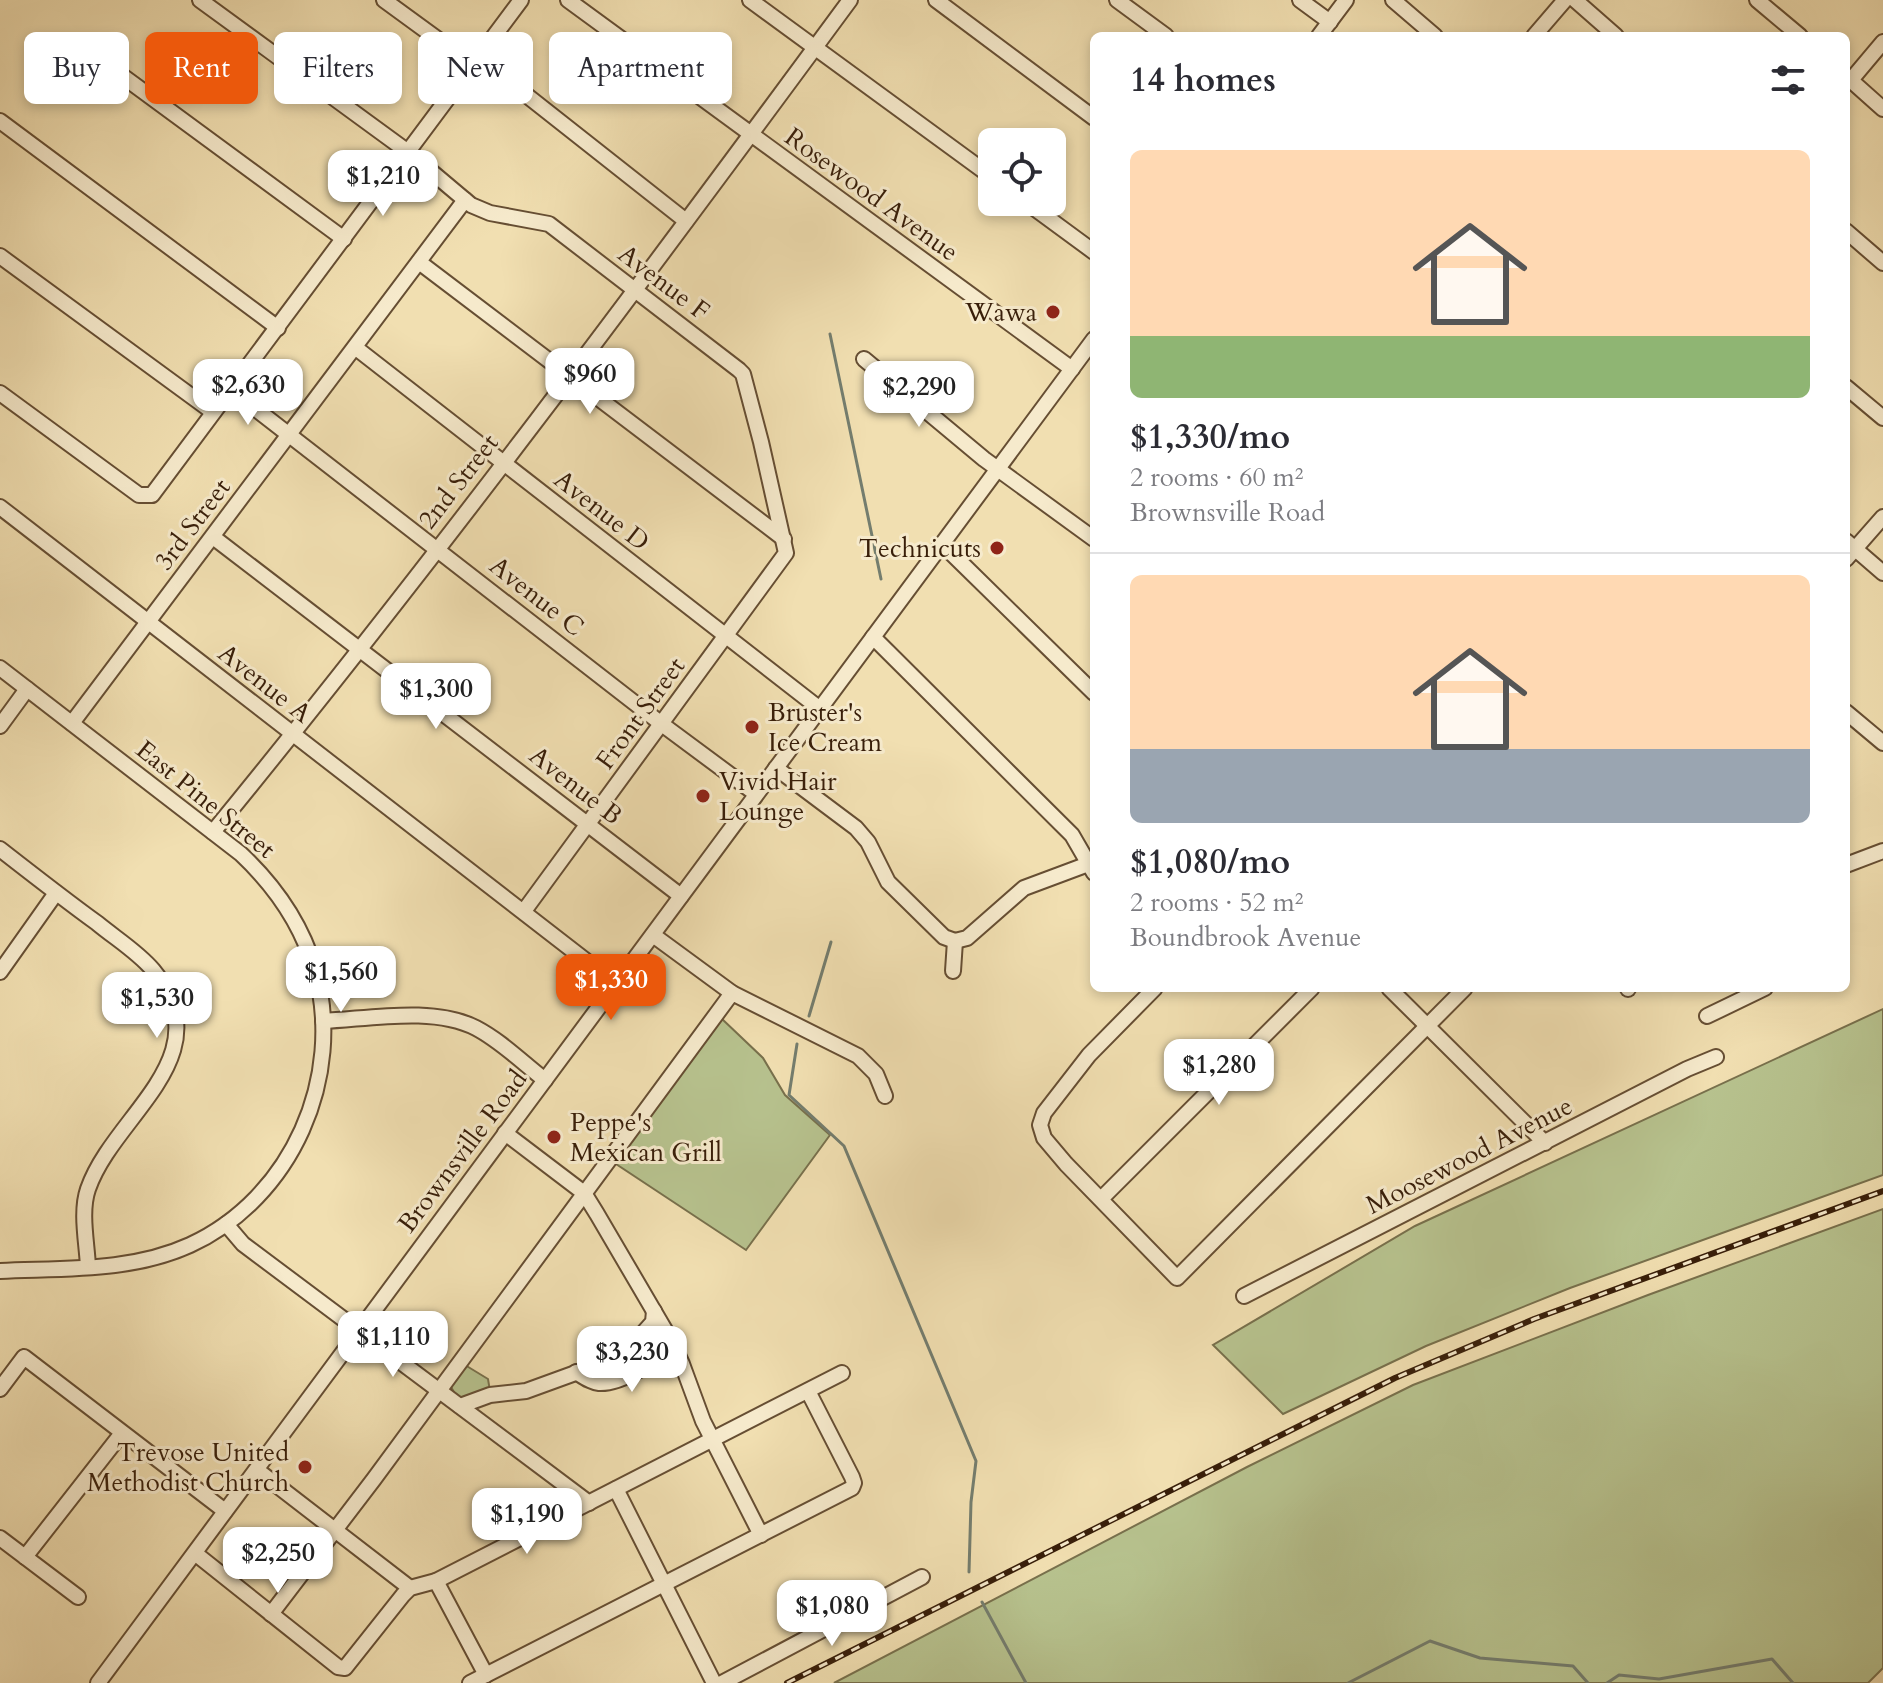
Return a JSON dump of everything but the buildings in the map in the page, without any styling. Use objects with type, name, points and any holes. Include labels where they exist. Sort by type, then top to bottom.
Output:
[{"type":"street","name":"Avenue F","points":[[200,0],[408,152],[465,200],[490,213],[549,224],[743,374],[784,539]]},
{"type":"street","points":[[384,0],[432,32]]},
{"type":"street","points":[[497,32],[521,0]]},
{"type":"street","name":"Rosewood Avenue","points":[[568,0],[1072,369]]},
{"type":"street","points":[[750,0],[978,167]]},
{"type":"street","name":"2nd Street","points":[[213,832],[503,463],[850,0]]},
{"type":"street","points":[[936,0],[1090,115]]},
{"type":"street","points":[[1117,0],[1161,32]]},
{"type":"street","points":[[1300,0],[1330,22]]},
{"type":"street","points":[[1322,32],[1346,0]]},
{"type":"street","points":[[1393,0],[1430,32]]},
{"type":"street","points":[[1537,32],[1565,0]]},
{"type":"street","points":[[1575,0],[1611,32]]},
{"type":"street","points":[[1757,0],[1795,32]]},
{"type":"street","points":[[1850,77],[1883,42]]},
{"type":"street","points":[[1850,79],[1883,109]]},
{"type":"street","points":[[129,81],[344,239]]},
{"type":"street","points":[[0,393],[139,495],[152,495],[444,104]]},
{"type":"street","points":[[532,104],[686,221]]},
{"type":"street","points":[[0,121],[278,328]]},
{"type":"street","name":"3rd Street","points":[[72,723],[465,200]]},
{"type":"street","points":[[1045,216],[1090,249]]},
{"type":"street","points":[[1850,234],[1883,263]]},
{"type":"street","points":[[0,256],[213,412]]},
{"type":"street","points":[[419,262],[784,539]]},
{"type":"street","name":"Brownsville Road","points":[[98,1683],[1090,344]]},
{"type":"street","name":"Avenue D","points":[[356,348],[820,709]]},
{"type":"street","points":[[864,359],[998,469],[1090,536]]},
{"type":"street","name":"Avenue C","points":[[230,389],[756,794]]},
{"type":"street","points":[[1850,390],[1883,418]]},
{"type":"street","name":"Avenue A","points":[[0,507],[616,984]]},
{"type":"street","points":[[1850,549],[1883,517]]},
{"type":"street","name":"Avenue B","points":[[213,537],[681,896]]},
{"type":"street","name":"Front Street","points":[[524,911],[784,559],[787,548],[784,539]]},
{"type":"street","points":[[942,544],[1090,689]]},
{"type":"street","points":[[1850,551],[1883,573]]},
{"type":"street","points":[[873,637],[1072,835],[1090,865]]},
{"type":"street","name":"East Pine Street","points":[[0,668],[213,832],[257,870],[290,913],[315,970],[323,1021],[320,1077],[301,1134],[270,1183],[226,1224],[193,1244],[128,1264],[0,1271]]},
{"type":"street","points":[[0,726],[27,689]]},
{"type":"street","points":[[1850,715],[1883,743]]},
{"type":"street","points":[[776,768],[856,828],[873,850],[888,882],[944,937],[955,941],[967,938],[1024,888],[1090,869]]},
{"type":"street","points":[[0,849],[153,970],[168,993],[176,1020],[176,1048],[168,1068],[103,1160],[89,1188],[85,1203],[88,1267]]},
{"type":"street","points":[[1850,863],[1883,851]]},
{"type":"street","points":[[0,972],[56,893]]},
{"type":"street","points":[[653,935],[732,993],[858,1056],[876,1074],[885,1096]]},
{"type":"street","points":[[953,971],[955,941]]},
{"type":"street","points":[[1151,992],[1089,1055],[1044,1113],[1040,1125],[1044,1138],[1177,1278],[1461,992]]},
{"type":"street","points":[[1101,1199],[1308,992]]},
{"type":"street","points":[[1393,992],[1545,1143]]},
{"type":"street","points":[[1707,1016],[1757,992]]},
{"type":"street","points":[[271,1614],[732,993]]},
{"type":"street","points":[[323,1021],[419,1016],[452,1018],[488,1035],[545,1080]]},
{"type":"street","name":"Moosewood Avenue","points":[[1244,1296],[1716,1057]]},
{"type":"street","points":[[505,1133],[584,1193],[672,1342],[712,1440],[761,1535]]},
{"type":"street","points":[[226,1224],[243,1244],[589,1503]]},
{"type":"street","points":[[460,1406],[490,1395],[526,1391],[603,1363],[626,1350],[653,1322],[654,1311]]},
{"type":"street","points":[[576,1372],[596,1382],[615,1381],[665,1353],[672,1342]]},
{"type":"street","points":[[0,1389],[24,1357],[225,1511]]},
{"type":"street","points":[[196,1554],[338,1667],[345,1668],[410,1588],[436,1581],[842,1373]]},
{"type":"street","points":[[470,1683],[852,1488],[852,1477],[808,1391]]},
{"type":"street","points":[[25,1557],[122,1433]]},
{"type":"street","points":[[257,1470],[410,1588]]},
{"type":"street","points":[[616,1489],[714,1683]]},
{"type":"street","points":[[0,1538],[78,1597]]},
{"type":"street","points":[[722,1683],[922,1577]]},
{"type":"street","points":[[436,1581],[486,1675]]},
{"type":"green space","points":[[1883,1009],[1883,1175],[1570,1288],[1426,1346],[1283,1414],[1213,1345],[1415,1226]]},
{"type":"green space","points":[[721,1018],[763,1058],[785,1095],[830,1135],[746,1250],[613,1162]]},
{"type":"green space","points":[[1883,1209],[1883,1668],[1868,1683],[834,1683],[1247,1467],[1413,1385]]},
{"type":"green space","points":[[465,1365],[488,1379],[490,1391],[462,1399],[455,1394],[450,1385]]},
{"type":"waterway","points":[[830,334],[881,579]]},
{"type":"waterway","points":[[809,1016],[831,942]]},
{"type":"waterway","points":[[797,1044],[789,1095],[844,1146],[976,1461],[971,1502],[969,1572]]},
{"type":"waterway","points":[[982,1602],[1026,1683]]},
{"type":"waterway","points":[[1348,1683],[1430,1641],[1480,1658],[1573,1666],[1588,1683]]},
{"type":"waterway","points":[[1607,1683],[1619,1675],[1659,1679],[1772,1659],[1793,1683]]},
{"type":"railway","points":[[787,1683],[1395,1378],[1534,1319],[1883,1191]]},
{"type":"place","name":"Wawa","points":[[1053,312]]},
{"type":"place","name":"Technicuts","points":[[997,548]]},
{"type":"place","name":"Bruster's Ice Cream","points":[[752,727]]},
{"type":"place","name":"Vivid Hair Lounge","points":[[703,796]]},
{"type":"place","name":"Peppe's Mexican Grill","points":[[554,1137]]},
{"type":"place","name":"Trevose United Methodist Church","points":[[305,1467]]}]
